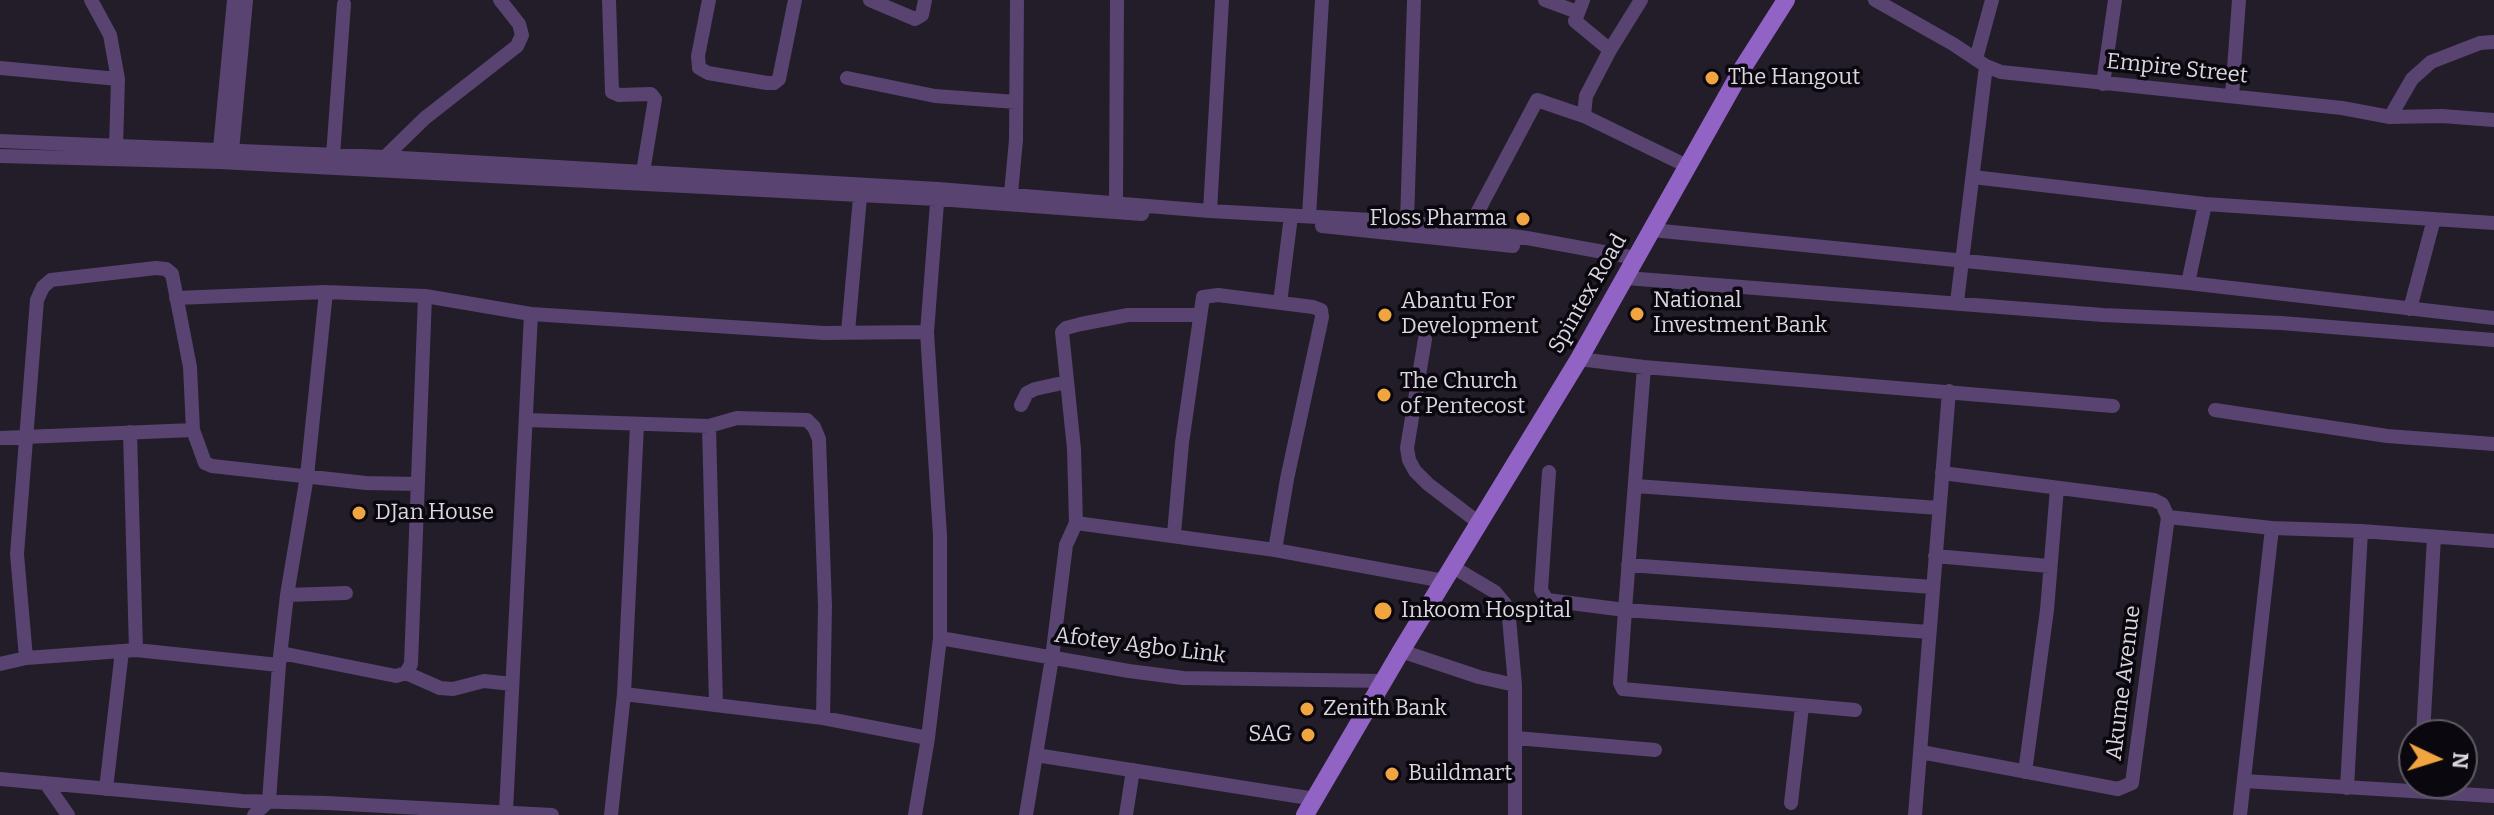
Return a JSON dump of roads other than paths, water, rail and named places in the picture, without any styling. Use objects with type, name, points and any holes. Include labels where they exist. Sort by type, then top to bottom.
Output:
[{"type":"main road","name":"Spintex Road","points":[[1310,807],[1579,359],[1744,66],[1786,0]]},
{"type":"street","points":[[91,0],[110,35],[118,79],[116,147]]},
{"type":"street","points":[[225,157],[234,0]]},
{"type":"street","points":[[225,157],[246,0]]},
{"type":"street","points":[[385,157],[425,118],[517,46],[522,35],[519,24],[500,0]]},
{"type":"street","points":[[609,0],[612,92],[619,95],[651,94],[655,99],[643,172]]},
{"type":"street","points":[[709,0],[698,56],[699,68],[708,73],[774,83],[779,79],[795,0]]},
{"type":"street","points":[[870,0],[915,19],[922,15],[925,0]]},
{"type":"street","points":[[1010,200],[1016,102],[1017,0]]},
{"type":"street","points":[[1116,203],[1117,0]]},
{"type":"street","points":[[1210,211],[1222,0]]},
{"type":"street","points":[[1309,216],[1322,0]]},
{"type":"street","points":[[1407,222],[1414,0]]},
{"type":"street","points":[[1545,0],[1580,6],[1575,21],[1610,50]]},
{"type":"street","points":[[1584,116],[1586,96],[1641,0]]},
{"type":"street","name":"Empire Street","points":[[1875,0],[2001,72],[2342,108],[2390,117],[2442,116],[2494,120]]},
{"type":"street","points":[[1957,302],[1973,177],[1981,63],[1992,0]]},
{"type":"street","points":[[2103,84],[2115,0]]},
{"type":"street","points":[[2232,96],[2239,0]]},
{"type":"street","points":[[333,156],[344,4]]},
{"type":"street","points":[[2390,117],[2412,79],[2431,62],[2480,43],[2494,42]]},
{"type":"street","points":[[0,68],[118,79]]},
{"type":"street","points":[[847,78],[935,96],[1016,102]]},
{"type":"street","points":[[1468,230],[1537,100],[1584,116],[1687,166]]},
{"type":"street","points":[[0,141],[860,197],[938,194]]},
{"type":"street","points":[[0,156],[385,157],[643,172],[1459,239],[1631,267],[1957,302],[2103,315],[2281,323],[2494,340]]},
{"type":"street","points":[[1973,177],[2205,204],[2494,223]]},
{"type":"street","points":[[915,815],[940,638],[940,536],[927,332],[938,194]]},
{"type":"street","points":[[848,332],[860,197]]},
{"type":"street","points":[[1010,200],[1116,203],[1407,222],[1468,230],[1631,267]]},
{"type":"street","points":[[2188,283],[2205,204]]},
{"type":"street","points":[[2410,309],[2434,219]]},
{"type":"street","points":[[1280,303],[1290,224]]},
{"type":"street","points":[[1652,230],[2188,283],[2494,318]]},
{"type":"street","points":[[26,658],[17,554],[37,300],[43,287],[51,280],[166,269],[172,274],[190,367],[193,430],[205,463],[366,483],[417,484]]},
{"type":"street","points":[[176,298],[326,292],[425,296],[531,314],[848,332],[927,332]]},
{"type":"street","points":[[254,815],[269,801],[287,595],[307,476],[326,292]]},
{"type":"street","points":[[1174,534],[1182,443],[1201,300],[1208,294],[1319,308],[1323,312],[1275,550]]},
{"type":"street","points":[[406,673],[411,664],[425,296]]},
{"type":"street","points":[[506,811],[531,314]]},
{"type":"street","points":[[1026,815],[1052,658],[1066,545],[1076,523],[1074,449],[1061,338],[1066,328],[1128,315],[1199,315]]},
{"type":"street","points":[[1425,339],[1407,448],[1409,460],[1428,484],[1479,523]]},
{"type":"street","points":[[1579,359],[2113,406]]},
{"type":"street","points":[[1644,367],[1620,683],[1623,689],[1855,710]]},
{"type":"street","points":[[1021,405],[1027,393],[1035,389],[1067,382]]},
{"type":"street","points":[[1915,815],[1949,391]]},
{"type":"street","points":[[2215,410],[2387,436],[2494,444]]},
{"type":"street","points":[[526,420],[709,426],[737,418],[807,420],[818,435],[825,606],[823,718]]},
{"type":"street","points":[[611,815],[624,694],[637,425]]},
{"type":"street","points":[[709,426],[716,705]]},
{"type":"street","points":[[0,438],[193,430]]},
{"type":"street","points":[[106,789],[129,650],[130,432]]},
{"type":"street","points":[[1549,472],[1542,596],[1550,601],[1625,610],[1929,632]]},
{"type":"street","points":[[1942,473],[2154,500],[2162,504],[2168,517],[2272,528],[2494,541]]},
{"type":"street","points":[[1636,486],[1939,508]]},
{"type":"street","points":[[2025,772],[2046,622],[2057,488]]},
{"type":"street","name":"Akume Avenue","points":[[1921,752],[2118,789],[2132,783],[2168,517]]},
{"type":"street","points":[[1076,523],[1174,534],[1448,574],[1495,592],[1505,604],[1512,633],[1515,815]]},
{"type":"street","points":[[2240,815],[2272,528]]},
{"type":"street","points":[[2347,788],[2361,531]]},
{"type":"street","points":[[2424,719],[2434,537]]},
{"type":"street","points":[[1935,556],[2049,566]]},
{"type":"street","points":[[1628,565],[1933,587]]},
{"type":"street","points":[[287,595],[346,593]]},
{"type":"street","name":"Afotey Agbo Link","points":[[940,638],[1183,678],[1384,681]]},
{"type":"street","points":[[0,664],[26,658],[129,650],[280,659],[396,676],[406,673],[440,688],[453,689],[490,681],[512,684]]},
{"type":"street","points":[[1401,651],[1515,685]]},
{"type":"street","points":[[624,694],[823,718],[928,738]]},
{"type":"street","points":[[1791,803],[1802,707]]},
{"type":"street","points":[[1516,738],[1655,750]]},
{"type":"street","points":[[1036,755],[1133,770],[1310,807]]},
{"type":"street","points":[[1126,815],[1133,770]]},
{"type":"street","points":[[0,779],[404,812],[506,811],[552,815]]},
{"type":"street","points":[[2244,781],[2347,788],[2398,787]]},
{"type":"street","points":[[47,785],[68,815]]},
{"type":"place","name":"The Hangout","points":[[1712,78]]},
{"type":"place","name":"Floss Pharma","points":[[1523,219]]},
{"type":"place","name":"National Investment Bank","points":[[1637,314]]},
{"type":"place","name":"Abantu For Development","points":[[1385,315]]},
{"type":"place","name":"The Church of Pentecost","points":[[1384,395]]},
{"type":"place","name":"DJan House","points":[[359,513]]},
{"type":"place","name":"Inkoom Hospital","points":[[1383,611]]},
{"type":"place","name":"Zenith Bank","points":[[1307,709]]},
{"type":"place","name":"SAG","points":[[1308,735]]},
{"type":"place","name":"Buildmart","points":[[1392,774]]}]
